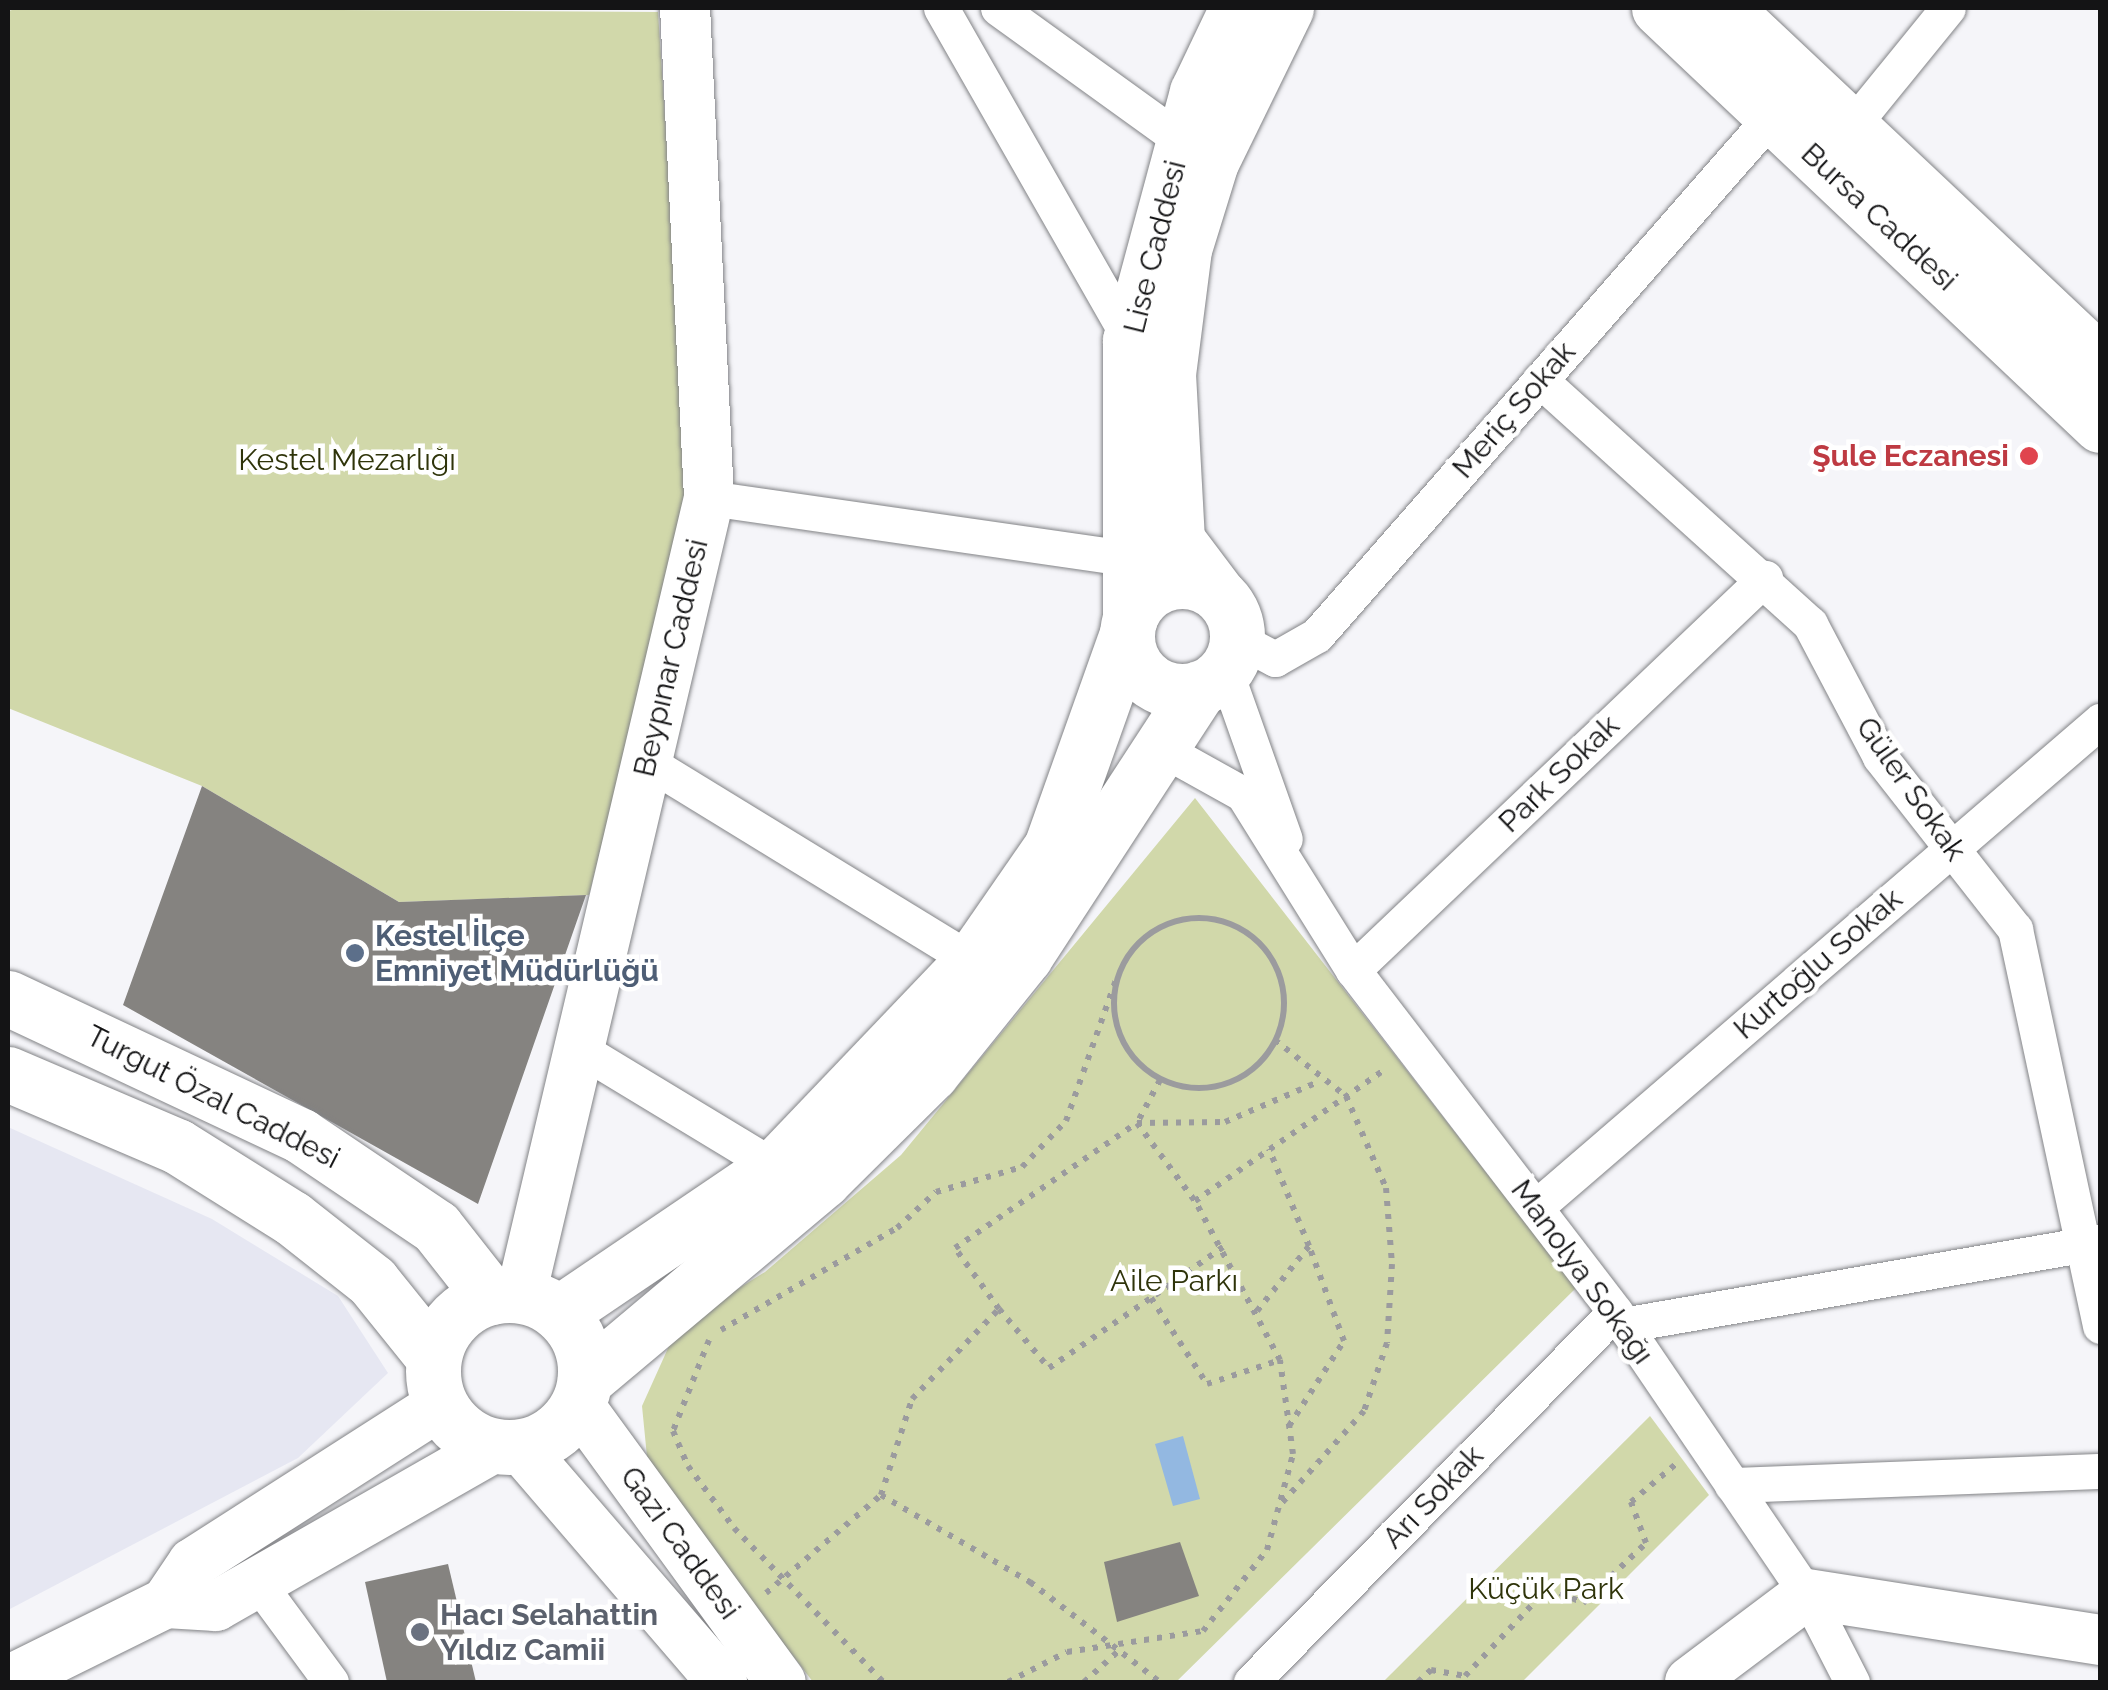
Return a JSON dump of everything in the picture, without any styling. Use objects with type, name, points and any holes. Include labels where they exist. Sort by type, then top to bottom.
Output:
[{"type":"main road","name":"Beypınar Caddesi","points":[[524,1302],[575,1046],[709,498],[684,8]]},
{"type":"main road","name":"Lise Caddesi","points":[[1128,627],[1132,559],[1130,340],[1181,140],[1237,8]]},
{"type":"main road","points":[[1220,647],[1178,540],[1168,374],[1184,249],[1210,162],[1286,8]]},
{"type":"main road","name":"Bursa Caddesi","points":[[1659,8],[2100,426]]},
{"type":"main road","name":"Bursa Caddesi","points":[[1724,8],[2100,360]]},
{"type":"main road","points":[[8,1680],[166,1602],[194,1563],[437,1381],[456,1315],[524,1302],[775,1166],[972,961],[1051,846],[1128,627],[1166,582],[1220,647]]},
{"type":"main road","points":[[1128,627],[1150,681],[1220,647]]},
{"type":"main road","points":[[166,1602],[216,1606],[508,1447],[544,1440],[582,1392],[823,1180],[930,1073],[1025,956],[1162,749],[1220,647]]},
{"type":"main road","name":"Turgut Özal Caddesi","points":[[8,998],[301,1136],[436,1227],[524,1302]]},
{"type":"main road","name":"Turgut Özal Caddesi","points":[[8,1074],[178,1146],[292,1218],[372,1281],[437,1381]]},
{"type":"main road","points":[[524,1302],[584,1355],[582,1392]]},
{"type":"main road","points":[[437,1381],[454,1425],[508,1447]]},
{"type":"main road","name":"Gazi Caddesi","points":[[582,1392],[781,1682]]},
{"type":"main road","name":"Gazi Caddesi","points":[[508,1447],[722,1682]]},
{"type":"main road","points":[[1690,1682],[1806,1594],[2100,1640]]},
{"type":"street","points":[[941,8],[1130,340]]},
{"type":"street","points":[[998,8],[1181,140]]},
{"type":"street","points":[[1852,126],[1948,8]]},
{"type":"street","name":"Meriç Sokak","points":[[1220,647],[1275,659],[1317,634],[1771,117]]},
{"type":"street","name":"Güler Sokak","points":[[1540,380],[1764,578],[1810,624],[1880,757],[2014,929],[2092,1244],[2100,1326]]},
{"type":"street","points":[[709,498],[1132,559]]},
{"type":"street","name":"Park Sokak","points":[[1354,970],[1764,578]]},
{"type":"street","name":"Manolya Sokağı","points":[[1220,647],[1294,874]]},
{"type":"street","name":"Kurtoğlu Sokak","points":[[1536,1207],[2100,721]]},
{"type":"street","name":"Manolya Sokağı","points":[[1162,749],[1244,794],[1354,970],[1619,1318],[1806,1594],[1852,1682]]},
{"type":"street","points":[[646,761],[972,961]]},
{"type":"street","points":[[575,1046],[775,1166]]},
{"type":"street","points":[[1619,1318],[2092,1244]]},
{"type":"street","name":"Arı Sokak","points":[[1251,1682],[1619,1318]]},
{"type":"street","points":[[1732,1486],[2100,1471]]},
{"type":"street","points":[[258,1583],[331,1682]]},
{"type":"path","points":[[883,1682],[722,1512],[673,1431],[712,1335],[897,1228],[936,1192],[1022,1167],[1066,1121],[1116,980],[1150,932],[1206,918],[1234,926],[1274,962],[1284,1014],[1276,1040],[1260,1063],[1213,1088],[1160,1080],[1120,1038],[1116,980]]},
{"type":"path","points":[[1276,1040],[1320,1081],[1346,1096],[1386,1188],[1387,1343],[1364,1411],[1279,1506]]},
{"type":"path","points":[[1195,1201],[1414,1049]]},
{"type":"path","points":[[1160,1080],[1137,1124],[956,1248],[999,1309],[1050,1368],[1223,1247]]},
{"type":"path","points":[[1137,1124],[1224,1122],[1320,1081]]},
{"type":"path","points":[[1008,1682],[1067,1652],[1124,1646],[1203,1630],[1266,1550],[1293,1454],[1280,1360],[1257,1311],[1195,1201],[1137,1124]]},
{"type":"path","points":[[1270,1149],[1344,1341],[1289,1426]]},
{"type":"path","points":[[1257,1311],[1309,1246]]},
{"type":"path","points":[[1151,1298],[1206,1384],[1280,1360]]},
{"type":"path","points":[[738,1623],[781,1578],[881,1495],[912,1398],[999,1309]]},
{"type":"path","points":[[1418,1682],[1431,1670],[1465,1676],[1548,1588],[1583,1603],[1646,1543],[1631,1502],[1682,1459]]},
{"type":"path","points":[[881,1495],[1124,1646],[1160,1682]]},
{"type":"path","points":[[1084,1682],[1124,1646]]},
{"type":"shaded area","points":[[8,1127],[212,1219],[338,1296],[388,1373],[298,1458],[8,1610]]},
{"type":"green space","name":"Kestel Mezarlığı","points":[[20,8],[658,12],[690,498],[589,895],[399,902],[202,786],[8,708],[8,11]]},
{"type":"green space","name":"Aile Parkı","points":[[1195,798],[1576,1288],[1176,1682],[813,1682],[648,1467],[642,1406],[678,1326],[765,1272],[901,1155]]},
{"type":"green space","name":"Küçük Park","points":[[1650,1416],[1709,1495],[1522,1682],[1383,1682]]},
{"type":"water","points":[[1183,1436],[1200,1499],[1173,1506],[1155,1444]]},
{"type":"building","name":"Kestel İlçe Emniyet Müdürlüğü","points":[[202,786],[399,902],[586,895],[478,1204],[123,1005]]},
{"type":"building","points":[[1180,1542],[1199,1596],[1117,1622],[1104,1562]]},
{"type":"building","name":"Hacı Selahattin Yıldız Camii","points":[[448,1564],[476,1682],[387,1682],[365,1582]]},
{"type":"place","name":"Şule Eczanesi","points":[[2029,456]]},
{"type":"place","name":"Kestel İlçe Emniyet Müdürlüğü","points":[[355,953]]},
{"type":"place","name":"Hacı Selahattin Yıldız Camii","points":[[420,1632]]}]
